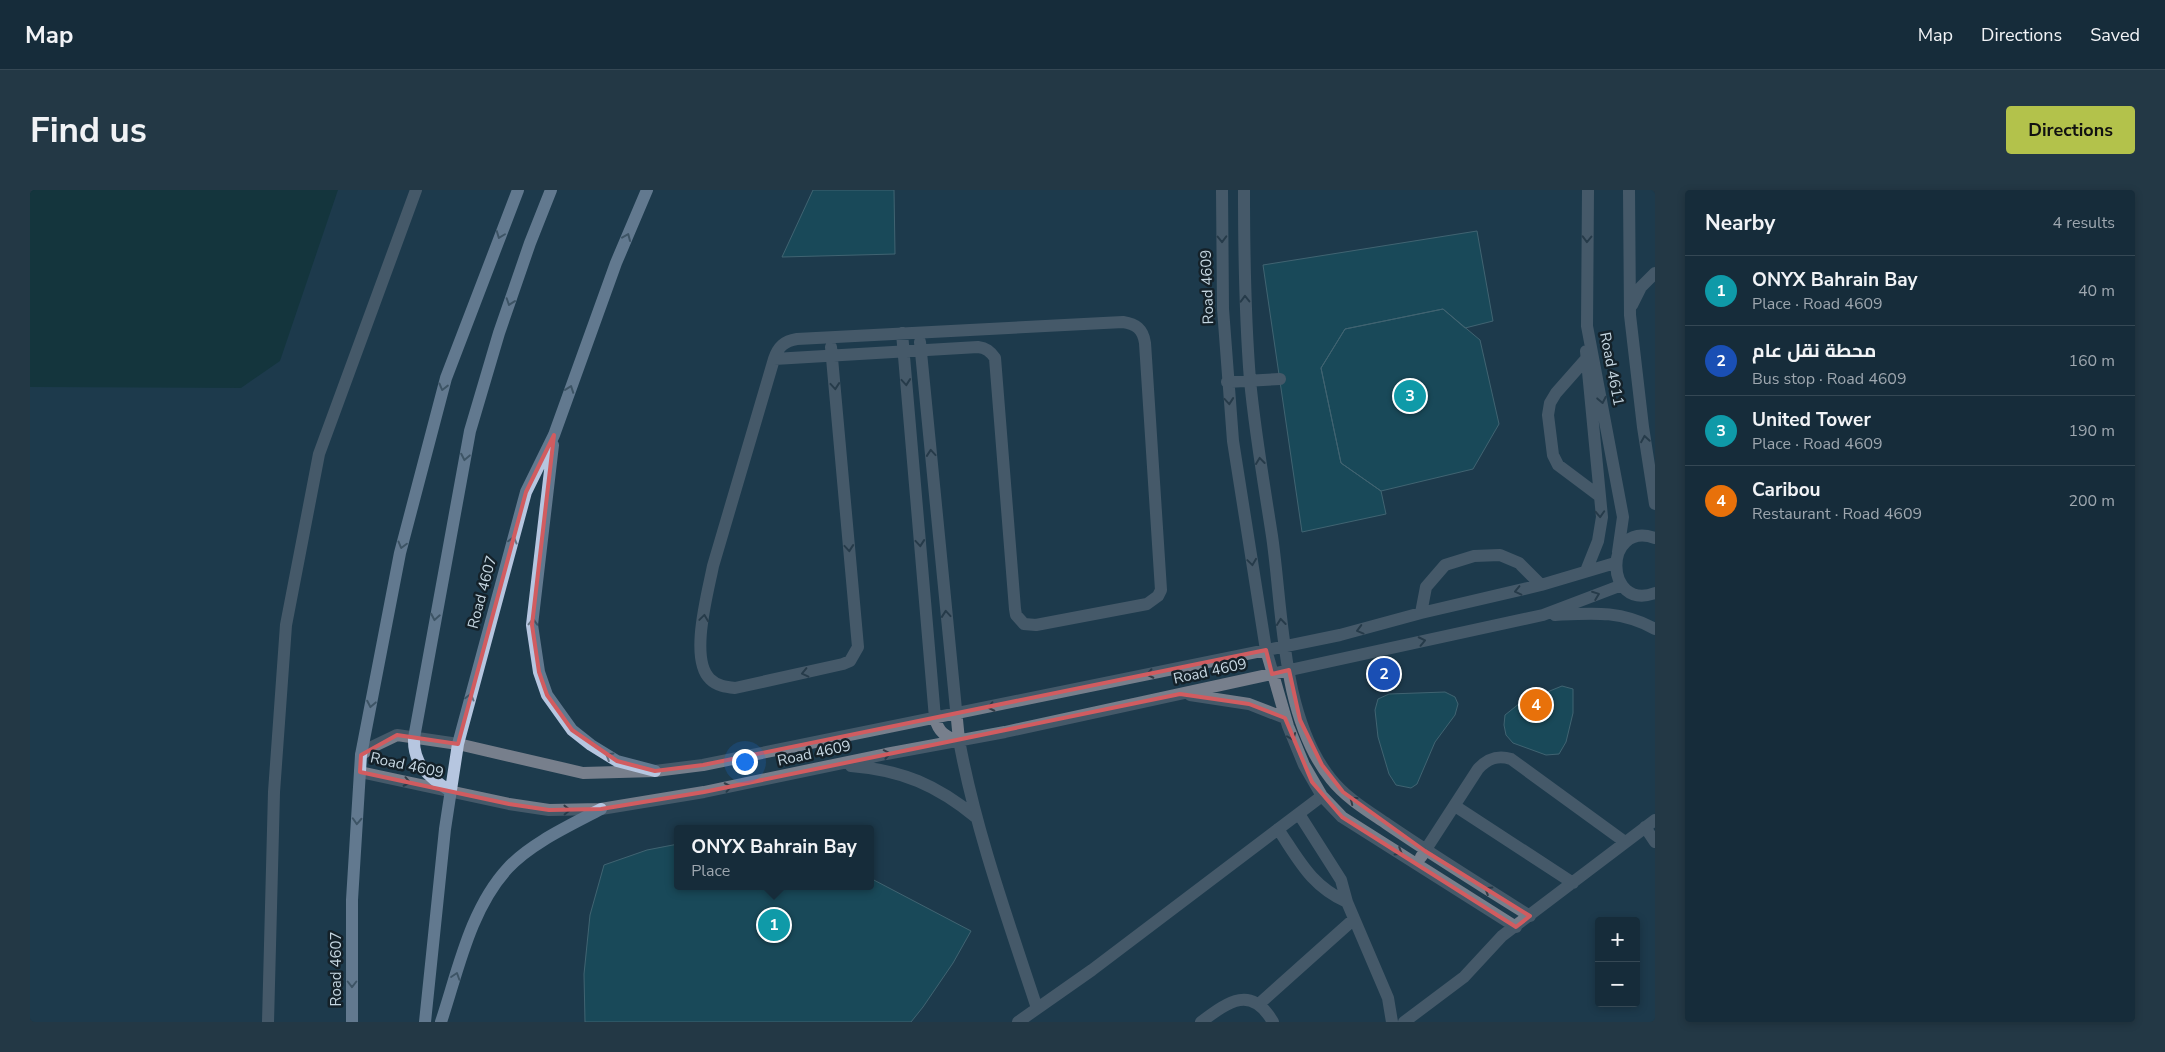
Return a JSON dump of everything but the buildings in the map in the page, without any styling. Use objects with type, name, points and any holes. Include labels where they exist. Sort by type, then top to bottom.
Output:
[{"type":"main road","name":"Road 4607","points":[[352,1022],[352,900],[361,755],[400,553],[446,378],[518,190]]},
{"type":"main road","points":[[450,791],[427,775],[421,767],[415,752],[414,738],[470,430],[499,333],[530,243],[551,190]]},
{"type":"main road","name":"Road 4607","points":[[425,1022],[444,829],[458,744],[526,492],[554,435],[616,263],[647,190]]},
{"type":"main road","points":[[554,435],[532,624],[539,672],[547,695],[572,730],[591,745],[618,761],[654,771]]},
{"type":"main road","points":[[441,1022],[467,943],[484,901],[508,868],[550,836],[601,809]]},
{"type":"street","points":[[268,1022],[274,792],[286,625],[319,454],[416,190]]},
{"type":"street","name":"Road 4609","points":[[1222,190],[1223,309],[1233,441],[1266,650],[1285,718],[1304,766],[1322,796],[1342,817],[1516,927]]},
{"type":"street","points":[[1244,190],[1245,309],[1251,382],[1284,646],[1300,720],[1314,751],[1332,780],[1355,802],[1426,851],[1530,916]]},
{"type":"street","name":"Road 4611","points":[[1588,190],[1587,326],[1623,517],[1616,558]]},
{"type":"street","name":"Road 4611","points":[[1629,190],[1630,315],[1643,428],[1655,504]]},
{"type":"street","points":[[1631,307],[1641,286],[1655,273]]},
{"type":"street","points":[[774,358],[832,355],[921,350],[985,348],[995,358],[1015,609],[1020,620],[1024,624],[1036,625],[1147,604],[1158,596],[1161,583],[1145,343],[1144,335],[1139,328],[1132,324],[1114,322],[920,332],[830,337],[789,340],[776,351],[714,566],[707,595],[700,654],[702,667],[710,679],[721,686],[735,688],[843,664],[850,661],[858,647],[832,355],[830,337]]},
{"type":"street","points":[[1586,571],[1598,541],[1602,517],[1598,495],[1586,358],[1587,326]]},
{"type":"street","points":[[920,332],[958,740],[966,782],[992,872],[1037,1008]]},
{"type":"street","points":[[902,333],[935,718],[941,733],[958,740]]},
{"type":"street","points":[[1586,358],[1556,394],[1550,403],[1548,415],[1553,455],[1558,465],[1598,495]]},
{"type":"street","points":[[1228,382],[1280,379]]},
{"type":"street","points":[[1655,538],[1649,536],[1637,537],[1626,542],[1616,558],[1616,575],[1622,585],[1639,595],[1652,594],[1655,607]]},
{"type":"street","points":[[1422,613],[1426,586],[1445,565],[1474,556],[1500,555],[1519,563],[1541,585]]},
{"type":"street","name":"Road 4609","points":[[361,755],[372,747],[397,735],[458,744],[583,773],[654,771],[722,761],[1340,635],[1422,613],[1541,585],[1586,571],[1616,558]]},
{"type":"street","name":"Road 4609","points":[[360,772],[509,804],[548,810],[601,809],[704,792],[838,765],[1180,694],[1543,615],[1622,585]]},
{"type":"street","points":[[1543,615],[1615,614],[1640,620],[1655,629]]},
{"type":"street","points":[[1180,694],[1249,704],[1285,718]]},
{"type":"street","points":[[1418,864],[1483,763],[1496,757],[1511,759],[1626,842]]},
{"type":"street","points":[[838,765],[887,770],[911,777],[933,787],[956,801],[977,818]]},
{"type":"street","points":[[1018,1022],[1092,970],[1322,796]]},
{"type":"street","points":[[1454,806],[1573,883]]},
{"type":"street","points":[[1299,814],[1336,870],[1347,902],[1388,998],[1392,1022]]},
{"type":"street","points":[[1404,1022],[1464,977],[1502,936],[1650,824],[1655,842]]},
{"type":"street","points":[[1278,829],[1316,884],[1347,902]]},
{"type":"street","points":[[1259,1004],[1354,919]]},
{"type":"street","points":[[1201,1022],[1225,1004],[1236,1000],[1248,1000],[1259,1004],[1273,1022]]},
{"type":"highlighted area","points":[[554,435],[532,625],[539,672],[547,695],[572,730],[617,761],[655,771],[703,765],[1266,650],[1272,674],[1289,670],[1300,720],[1322,765],[1343,792],[1425,851],[1530,916],[1516,927],[1342,817],[1312,782],[1285,718],[1249,704],[1180,694],[704,792],[601,809],[549,810],[509,804],[360,772],[361,755],[397,735],[458,744],[526,492]]},
{"type":"shaded area","points":[[30,190],[338,190],[280,361],[241,388],[30,387]]},
{"type":"place","name":"United Tower","points":[[1410,396]]},
{"type":"place","name":"محطة نقل عام","points":[[1384,674]]},
{"type":"place","name":"Caribou","points":[[1536,705]]},
{"type":"place","name":"ONYX Bahrain Bay","points":[[774,925]]}]
